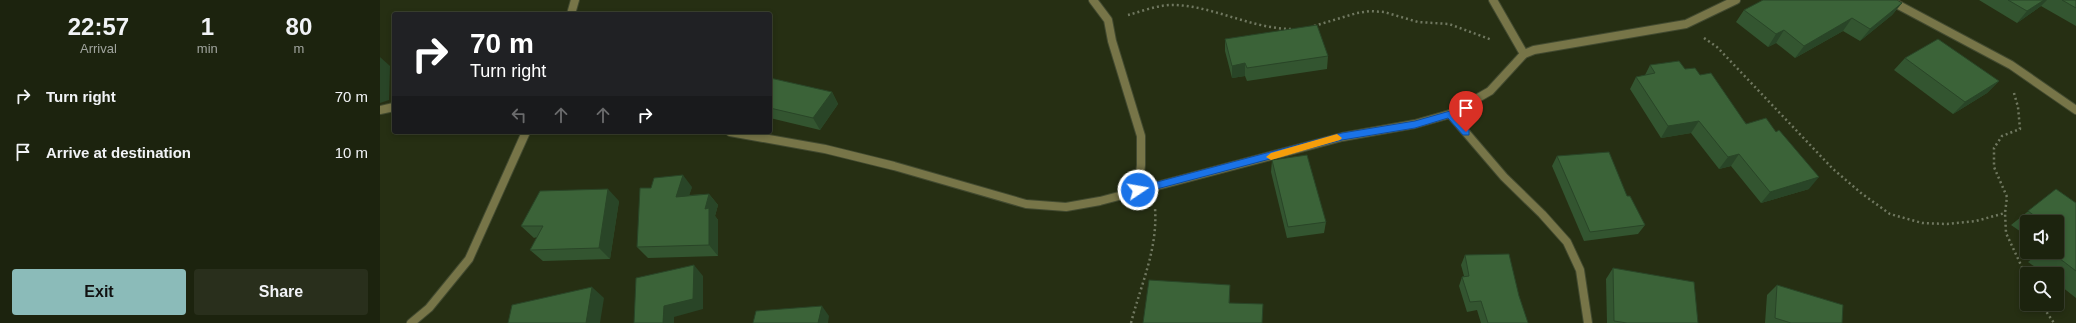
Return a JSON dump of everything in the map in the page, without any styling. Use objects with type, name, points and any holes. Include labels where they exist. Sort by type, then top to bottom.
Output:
[{"type":"street","points":[[572,12],[575,0]]},
{"type":"street","points":[[1093,0],[1108,20],[1112,41],[1133,105],[1141,136],[1141,166],[1138,190]]},
{"type":"street","points":[[1493,0],[1524,54]]},
{"type":"street","points":[[741,134],[825,149],[894,166],[1026,204],[1066,207],[1100,201],[1138,190],[1151,188],[1342,136],[1415,124],[1450,114],[1490,90],[1524,54],[1540,49],[1686,24],[1736,0]]},
{"type":"street","points":[[1890,0],[2011,65],[2076,110]]},
{"type":"street","points":[[380,110],[392,107]]},
{"type":"street","points":[[1450,114],[1504,177],[1542,214],[1566,242],[1580,270],[1588,323]]},
{"type":"street","points":[[410,323],[429,308],[469,259],[525,134]]},
{"type":"path","points":[[1108,20],[1174,4],[1199,7],[1268,27],[1295,29]]},
{"type":"path","points":[[1310,27],[1357,13],[1370,11],[1384,12],[1418,22],[1449,24],[1484,39],[1518,43]]},
{"type":"path","points":[[1686,24],[1717,47],[1833,169],[1861,193],[1890,214],[1922,223],[1947,224],[1976,221],[2005,213]]},
{"type":"path","points":[[2011,65],[2013,90],[2018,107],[2020,129],[2002,136],[1994,148],[1994,167],[2007,197],[2005,213],[2006,233],[2022,267]]},
{"type":"path","points":[[1131,323],[1151,260],[1157,219],[1151,188]]},
{"type":"path","points":[[2045,311],[2054,323]]},
{"type":"building","points":[[1763,0],[1897,0],[1902,3],[1870,29],[1852,18],[1804,46],[1784,30],[1776,34],[1744,10]]},
{"type":"building","points":[[2008,0],[2044,0],[2027,11]]},
{"type":"building","points":[[2062,0],[2076,0],[2076,8]]},
{"type":"building","points":[[1317,25],[1328,56],[1247,68],[1245,63],[1232,66],[1225,39]]},
{"type":"building","points":[[1938,39],[1999,81],[1965,102],[1905,58]]},
{"type":"building","points":[[1679,61],[1685,69],[1695,68],[1700,75],[1711,73],[1746,124],[1766,118],[1776,132],[1779,130],[1819,177],[1770,192],[1739,154],[1728,157],[1699,121],[1668,126],[1636,77],[1655,73],[1650,65]]},
{"type":"building","points":[[772,78],[832,92],[813,118],[772,108]]},
{"type":"building","points":[[1609,152],[1627,196],[1630,196],[1645,225],[1590,232],[1557,156]]},
{"type":"building","points":[[1307,155],[1326,222],[1288,227],[1272,160]]},
{"type":"building","points":[[683,175],[676,197],[709,194],[705,209],[709,208],[709,245],[637,247],[640,188],[651,188],[654,178]]},
{"type":"building","points":[[608,189],[599,248],[530,250],[543,226],[521,226],[540,191]]},
{"type":"building","points":[[2056,189],[2076,203],[2076,271],[2060,259],[2064,259],[2064,215],[2033,215],[2028,211]]},
{"type":"building","points":[[1509,254],[1519,296],[1528,323],[1488,323],[1481,301],[1470,302],[1462,277],[1469,276],[1465,255]]},
{"type":"building","points":[[694,265],[693,299],[664,306],[663,323],[634,323],[636,278]]},
{"type":"building","points":[[1613,268],[1694,282],[1698,323],[1627,323],[1614,321]]},
{"type":"building","points":[[1149,280],[1230,285],[1229,303],[1263,304],[1262,323],[1143,323]]},
{"type":"building","points":[[1777,285],[1843,305],[1842,323],[1791,323],[1775,318]]},
{"type":"building","points":[[592,287],[586,323],[508,323],[512,305]]},
{"type":"building","points":[[822,306],[818,323],[753,323],[756,311]]},
{"type":"slow traffic","points":[[1271,157],[1337,138]]},
{"type":"route","points":[[1138,190],[1151,188],[1277,155],[1342,136],[1415,124],[1450,114],[1466,132]]}]
